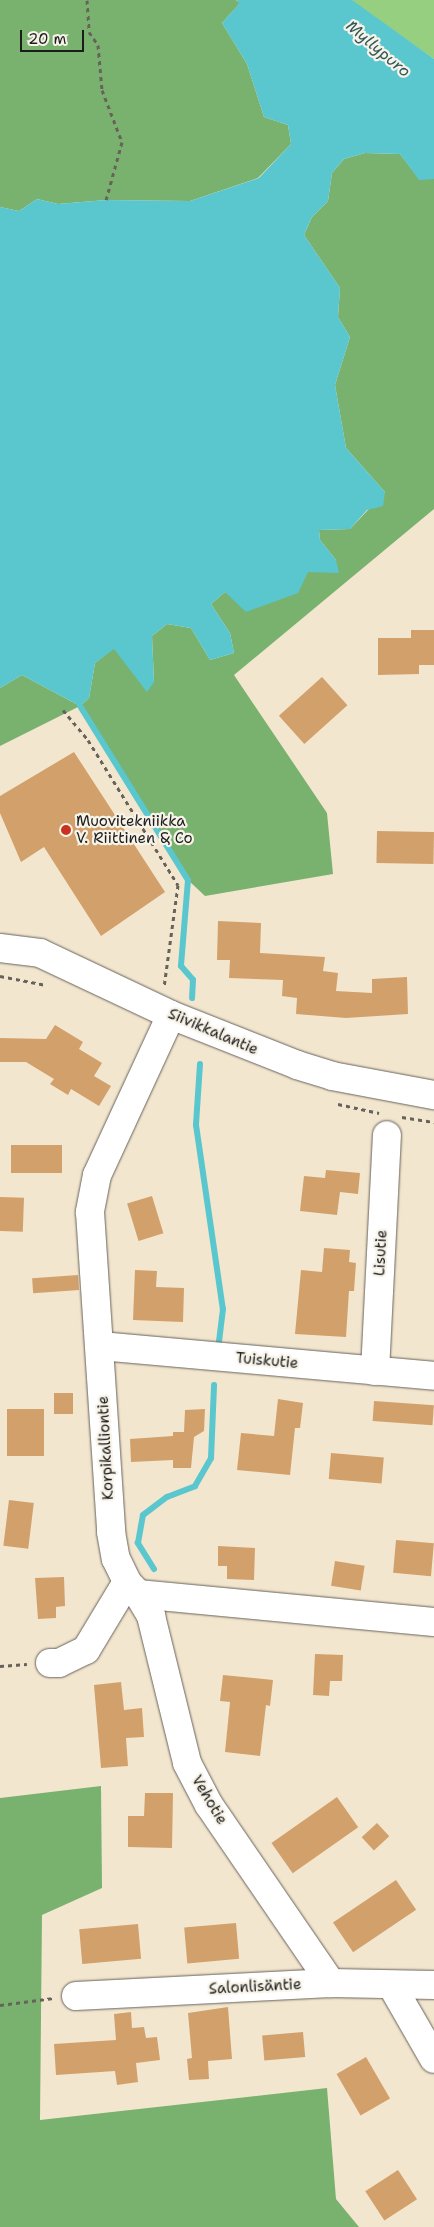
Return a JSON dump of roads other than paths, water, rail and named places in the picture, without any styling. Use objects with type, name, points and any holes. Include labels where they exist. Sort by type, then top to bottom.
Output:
[{"type":"street","name":"Siivikkalantie","points":[[0,948],[40,953],[166,1012],[332,1076],[434,1095]]},
{"type":"street","name":"Korpikalliontie","points":[[133,1588],[116,1559],[111,1532],[90,1212],[97,1175],[166,1012]]},
{"type":"street","name":"Lisutie","points":[[375,1371],[387,1135]]},
{"type":"street","name":"Tuiskutie","points":[[100,1346],[434,1376]]},
{"type":"street","points":[[50,1663],[59,1663],[86,1650],[133,1588],[434,1622]]},
{"type":"street","name":"Vehotie","points":[[133,1588],[151,1616],[187,1762],[209,1805],[331,1984]]},
{"type":"street","name":"Salonlisäntie","points":[[76,1996],[331,1984],[434,1985]]},
{"type":"street","points":[[392,1986],[434,2059]]},
{"type":"water","name":"Myllypuro","points":[[237,0],[352,0],[434,59],[434,179],[419,180],[400,154],[365,153],[344,159],[332,173],[328,201],[312,217],[304,235],[340,288],[338,317],[350,337],[335,385],[346,448],[385,492],[383,506],[367,510],[350,529],[319,530],[320,540],[336,560],[339,573],[308,572],[298,593],[246,612],[225,592],[211,604],[230,633],[234,653],[210,660],[191,628],[167,624],[152,636],[154,682],[147,692],[114,649],[95,663],[89,698],[80,706],[22,675],[0,688],[0,207],[19,211],[37,199],[58,204],[106,200],[190,201],[259,178],[291,144],[288,125],[264,117],[247,64],[222,23],[239,4]]},
{"type":"waterway","points":[[80,706],[188,880],[181,966],[193,980],[192,998]]},
{"type":"waterway","points":[[200,1064],[196,1125],[223,1309],[219,1344]]},
{"type":"waterway","points":[[154,1569],[138,1543],[143,1515],[167,1497],[195,1486],[211,1458],[214,1385]]},
{"type":"place","name":"Muovitekniikka V. Riittinen & Co","points":[[66,830]]}]
